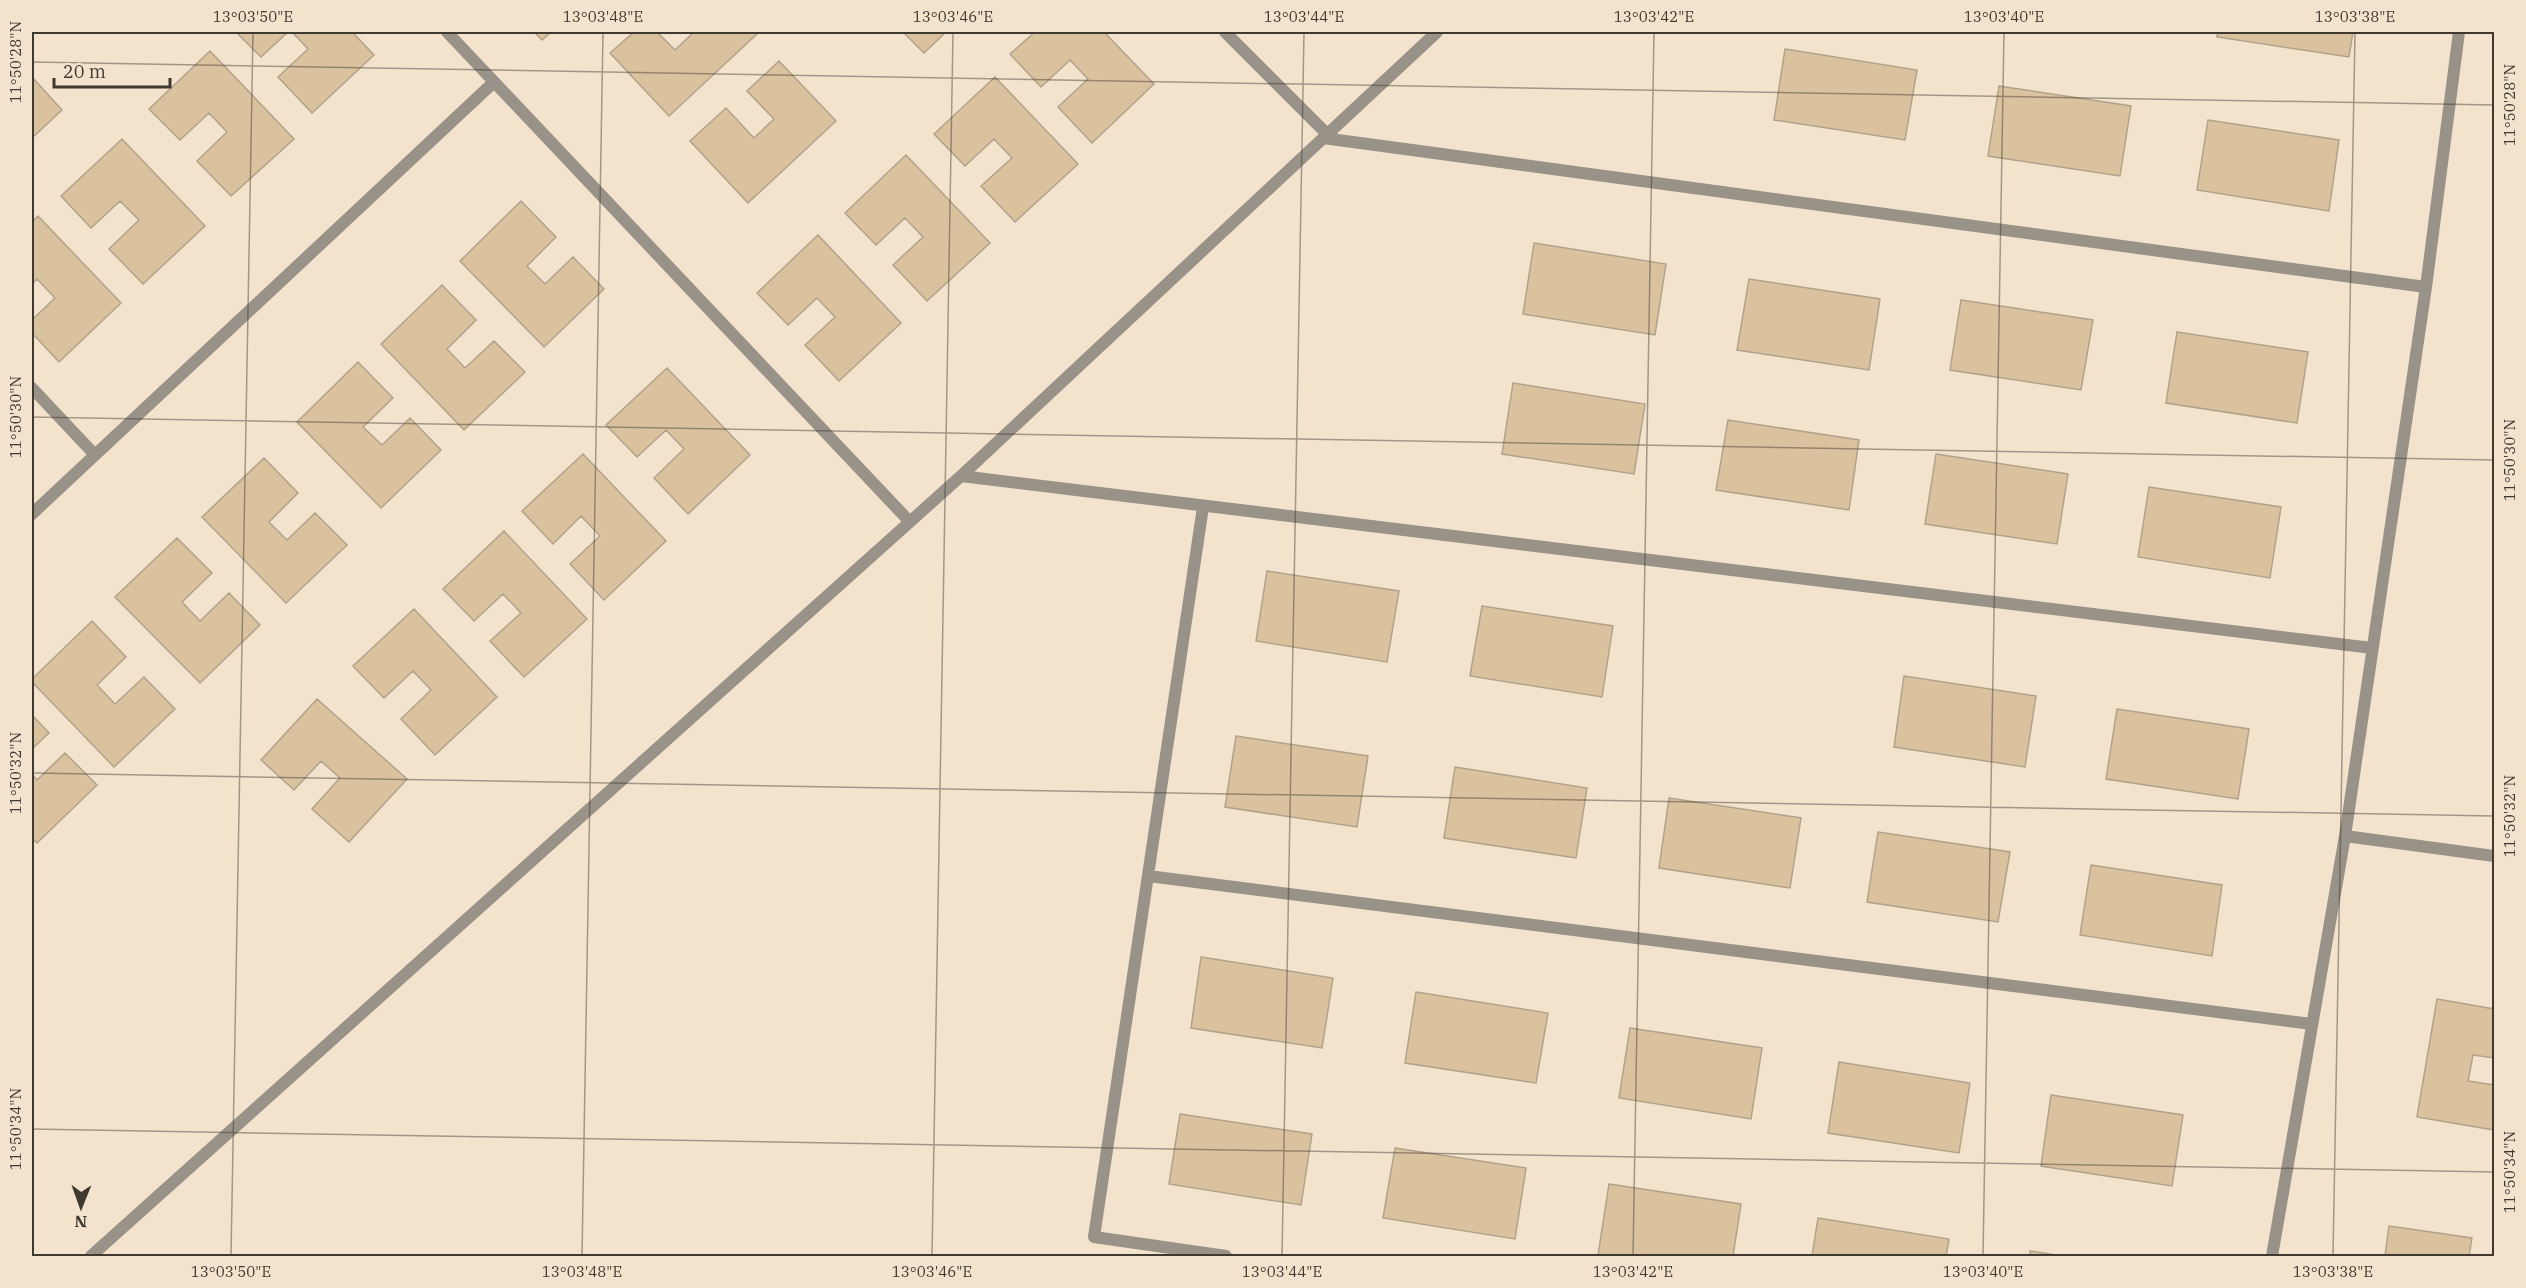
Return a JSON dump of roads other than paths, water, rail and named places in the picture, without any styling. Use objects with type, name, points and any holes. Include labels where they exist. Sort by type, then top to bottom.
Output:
[{"type":"street","points":[[447,32],[910,522]]},
{"type":"street","points":[[1225,32],[1325,136],[2426,286]]},
{"type":"street","points":[[91,1257],[961,476],[1437,32]]},
{"type":"street","points":[[2272,1257],[2345,836],[2426,286],[2459,32]]},
{"type":"street","points":[[32,514],[494,82]]},
{"type":"street","points":[[32,388],[95,455]]},
{"type":"street","points":[[961,476],[2372,648]]},
{"type":"street","points":[[1203,507],[1094,1237],[1226,1257]]},
{"type":"street","points":[[2345,836],[2494,856]]},
{"type":"street","points":[[1148,876],[2312,1024]]}]
